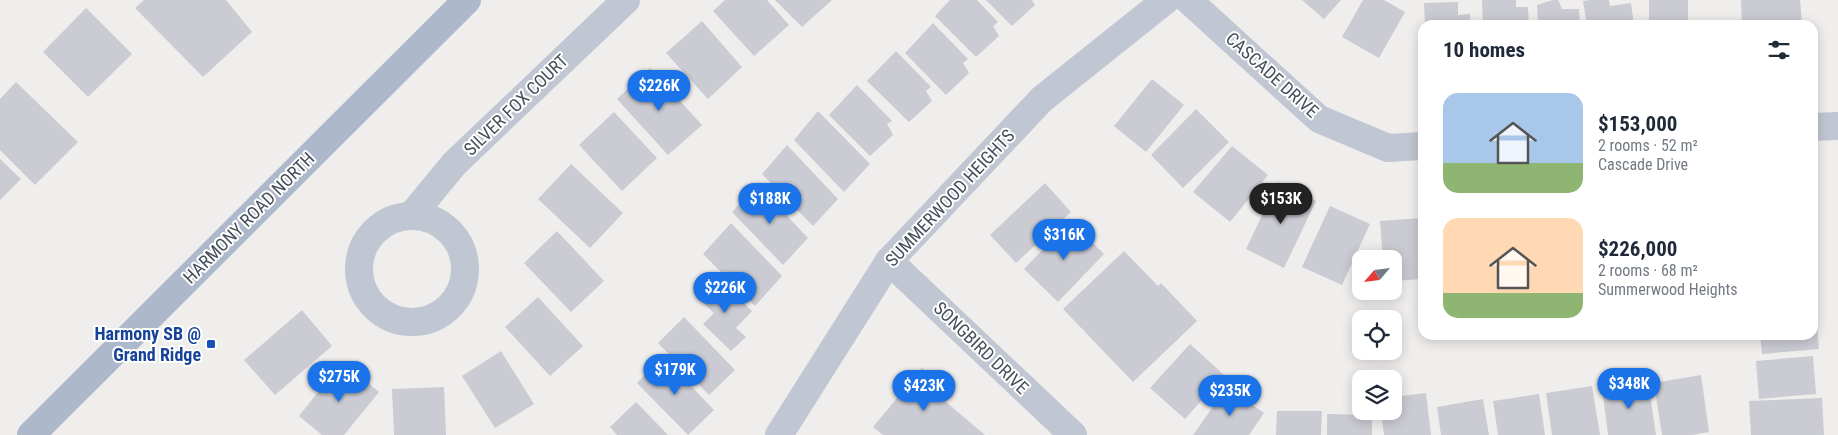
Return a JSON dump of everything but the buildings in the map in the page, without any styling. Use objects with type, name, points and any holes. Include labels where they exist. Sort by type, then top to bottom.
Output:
[{"type":"main road","name":"HARMONY ROAD NORTH","points":[[31,435],[467,0]]},
{"type":"street","name":"SILVER FOX COURT","points":[[412,215],[454,164],[626,0]]},
{"type":"street","name":"SUMMERWOOD HEIGHTS","points":[[779,435],[889,261],[1042,98],[1166,0]]},
{"type":"street","name":"CASCADE DRIVE","points":[[1188,0],[1319,119],[1388,148],[1418,146]]},
{"type":"street","points":[[1818,127],[1838,126]]},
{"type":"street","name":"SONGBIRD DRIVE","points":[[889,261],[1073,435]]},
{"type":"place","name":"Harmony SB @ Grand Ridge","points":[[211,344]]}]
